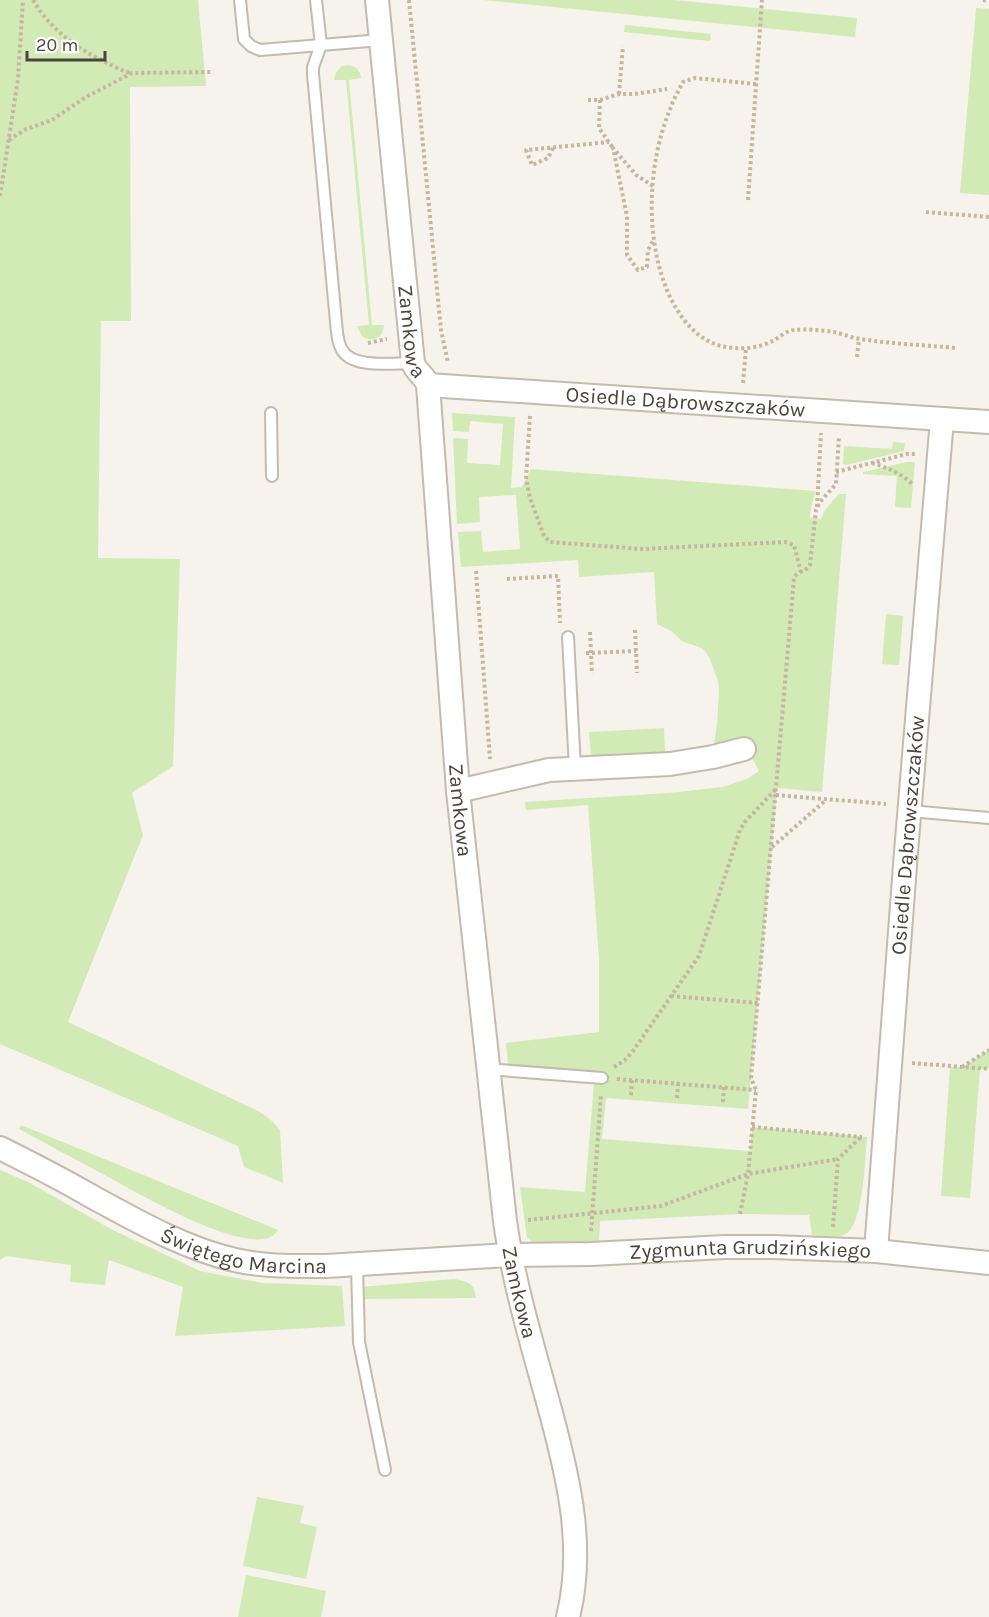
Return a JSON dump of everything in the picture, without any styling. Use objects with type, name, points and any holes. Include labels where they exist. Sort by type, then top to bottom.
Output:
[{"type":"street","name":"Zamkowa","points":[[377,0],[413,363],[428,385],[458,791],[509,1256],[562,1454],[571,1497],[576,1552],[567,1617]]},
{"type":"street","name":"Osiedle Dąbrowszczaków","points":[[428,385],[989,422]]},
{"type":"street","name":"Osiedle Dąbrowszczaków","points":[[876,1251],[890,1061],[901,808],[942,419]]},
{"type":"street","points":[[458,791],[549,770],[680,763],[744,749]]},
{"type":"street","name":"Świętego Marcina","points":[[0,1148],[42,1168],[148,1226],[217,1256],[242,1262],[297,1266],[357,1265],[509,1256]]},
{"type":"street","name":"Zygmunta Grudzińskiego","points":[[509,1256],[725,1247],[876,1251],[989,1263]]},
{"type":"lane","points":[[240,0],[244,39],[250,46],[260,50],[381,40]]},
{"type":"lane","points":[[316,0],[321,45],[313,74],[340,346],[347,356],[362,363],[413,363]]},
{"type":"lane","points":[[271,413],[272,476]]},
{"type":"lane","points":[[564,634],[575,768]]},
{"type":"lane","points":[[901,808],[989,818]]},
{"type":"lane","points":[[488,1069],[602,1078]]},
{"type":"lane","points":[[357,1265],[359,1342],[385,1470]]},
{"type":"path","points":[[0,196],[18,79],[23,0]]},
{"type":"path","points":[[33,0],[49,23],[77,46],[119,69],[132,73],[213,72]]},
{"type":"path","points":[[409,0],[441,330]]},
{"type":"path","points":[[748,200],[762,0]]},
{"type":"path","points":[[983,0],[989,1]]},
{"type":"path","points":[[619,94],[622,46]]},
{"type":"path","points":[[9,140],[26,129],[52,120],[86,97],[132,73]]},
{"type":"path","points":[[756,84],[695,78],[683,82],[671,107],[662,135],[653,186],[653,241],[665,286],[685,322],[701,337],[715,344],[729,347],[746,348],[769,343],[790,330],[830,332],[859,339],[956,348]]},
{"type":"path","points":[[588,100],[667,89]]},
{"type":"path","points":[[600,100],[598,128],[636,175],[653,186]]},
{"type":"path","points":[[553,148],[548,158],[532,165],[526,150],[609,142]]},
{"type":"path","points":[[613,148],[627,216],[627,255],[638,270],[647,267],[648,250],[653,241]]},
{"type":"path","points":[[926,212],[989,217]]},
{"type":"path","points":[[340,346],[371,343],[410,334]]},
{"type":"path","points":[[857,357],[859,339]]},
{"type":"path","points":[[742,391],[746,348]]},
{"type":"path","points":[[531,406],[526,479],[530,498],[548,541],[557,544],[642,549],[785,542],[795,547],[801,572]]},
{"type":"path","points":[[740,1214],[748,1174],[756,1090],[751,1078],[794,578],[810,565],[817,507],[822,425]]},
{"type":"path","points":[[817,507],[836,484],[838,442]]},
{"type":"path","points":[[837,472],[907,454],[918,454]]},
{"type":"path","points":[[871,463],[907,479],[916,491]]},
{"type":"path","points":[[476,571],[493,782]]},
{"type":"path","points":[[507,579],[558,576],[564,634]]},
{"type":"path","points":[[635,630],[637,673]]},
{"type":"path","points":[[590,632],[592,674]]},
{"type":"path","points":[[584,653],[636,651]]},
{"type":"path","points":[[591,1237],[602,1078],[606,1072],[630,1055],[701,951],[740,830],[777,788]]},
{"type":"path","points":[[776,795],[901,808]]},
{"type":"path","points":[[772,847],[826,799]]},
{"type":"path","points":[[671,996],[758,1003]]},
{"type":"path","points":[[962,1067],[989,1050]]},
{"type":"path","points":[[890,1061],[989,1070]]},
{"type":"path","points":[[602,1078],[756,1090]]},
{"type":"path","points":[[631,1095],[632,1080]]},
{"type":"path","points":[[677,1098],[678,1084]]},
{"type":"path","points":[[723,1102],[724,1087]]},
{"type":"path","points":[[752,1127],[884,1139]]},
{"type":"path","points":[[525,1220],[670,1204],[748,1174],[838,1159],[861,1137]]},
{"type":"path","points":[[832,1249],[838,1159]]},
{"type":"green space","points":[[0,0],[198,0],[206,86],[130,87],[131,321],[101,321],[98,558],[180,559],[173,766],[132,793],[143,835],[68,1022],[256,1110],[266,1117],[280,1131],[283,1183],[244,1167],[238,1146],[0,1044]]},
{"type":"green space","points":[[483,0],[674,0],[857,18],[855,37]]},
{"type":"green space","points":[[976,8],[989,9],[989,195],[960,193]]},
{"type":"green space","points":[[625,25],[711,34],[710,41],[624,32]]},
{"type":"green space","points":[[342,66],[355,67],[361,78],[349,80],[372,325],[384,325],[380,336],[374,339],[362,336],[357,326],[369,325],[346,80],[334,80],[336,72]]},
{"type":"green space","points":[[452,413],[515,417],[511,488],[522,487],[531,469],[815,491],[810,518],[821,519],[825,510],[839,494],[846,494],[822,792],[777,788],[748,1109],[606,1098],[602,1139],[750,1151],[752,1127],[867,1137],[860,1206],[851,1229],[844,1235],[833,1237],[812,1235],[809,1215],[740,1214],[600,1221],[599,1242],[542,1245],[527,1238],[520,1187],[585,1192],[594,1083],[509,1076],[506,1043],[599,1032],[599,959],[588,805],[526,810],[525,802],[669,793],[722,787],[747,779],[759,771],[741,737],[724,744],[714,745],[718,681],[705,651],[682,641],[671,631],[657,624],[654,572],[579,577],[578,560],[461,567],[458,532],[481,531],[483,552],[520,549],[516,495],[479,497],[480,522],[457,524],[453,438],[468,439],[467,463],[500,465],[503,424],[470,421],[469,432],[453,431]]},
{"type":"green space","points":[[893,442],[905,443],[904,451],[843,464],[844,446],[892,449]]},
{"type":"green space","points":[[915,462],[911,508],[895,507],[897,476],[863,474],[863,472]]},
{"type":"green space","points":[[886,614],[903,616],[899,665],[882,664]]},
{"type":"green space","points":[[664,728],[665,752],[591,757],[589,732]]},
{"type":"green space","points":[[989,1050],[989,1069],[980,1069],[970,1198],[941,1196],[950,1067],[962,1067]]},
{"type":"green space","points":[[21,1125],[278,1230],[269,1238],[252,1239],[208,1227],[159,1204],[19,1129]]},
{"type":"green space","points":[[0,1170],[28,1182],[113,1230],[200,1271],[263,1283],[342,1286],[345,1326],[175,1336],[183,1287],[109,1260],[105,1285],[70,1282],[71,1265],[6,1256],[0,1260]]},
{"type":"green space","points":[[454,1279],[470,1284],[476,1298],[360,1299],[360,1287]]},
{"type":"green space","points":[[257,1497],[304,1506],[300,1523],[317,1527],[306,1579],[243,1566]]},
{"type":"green space","points":[[246,1575],[326,1591],[321,1617],[238,1617]]}]
